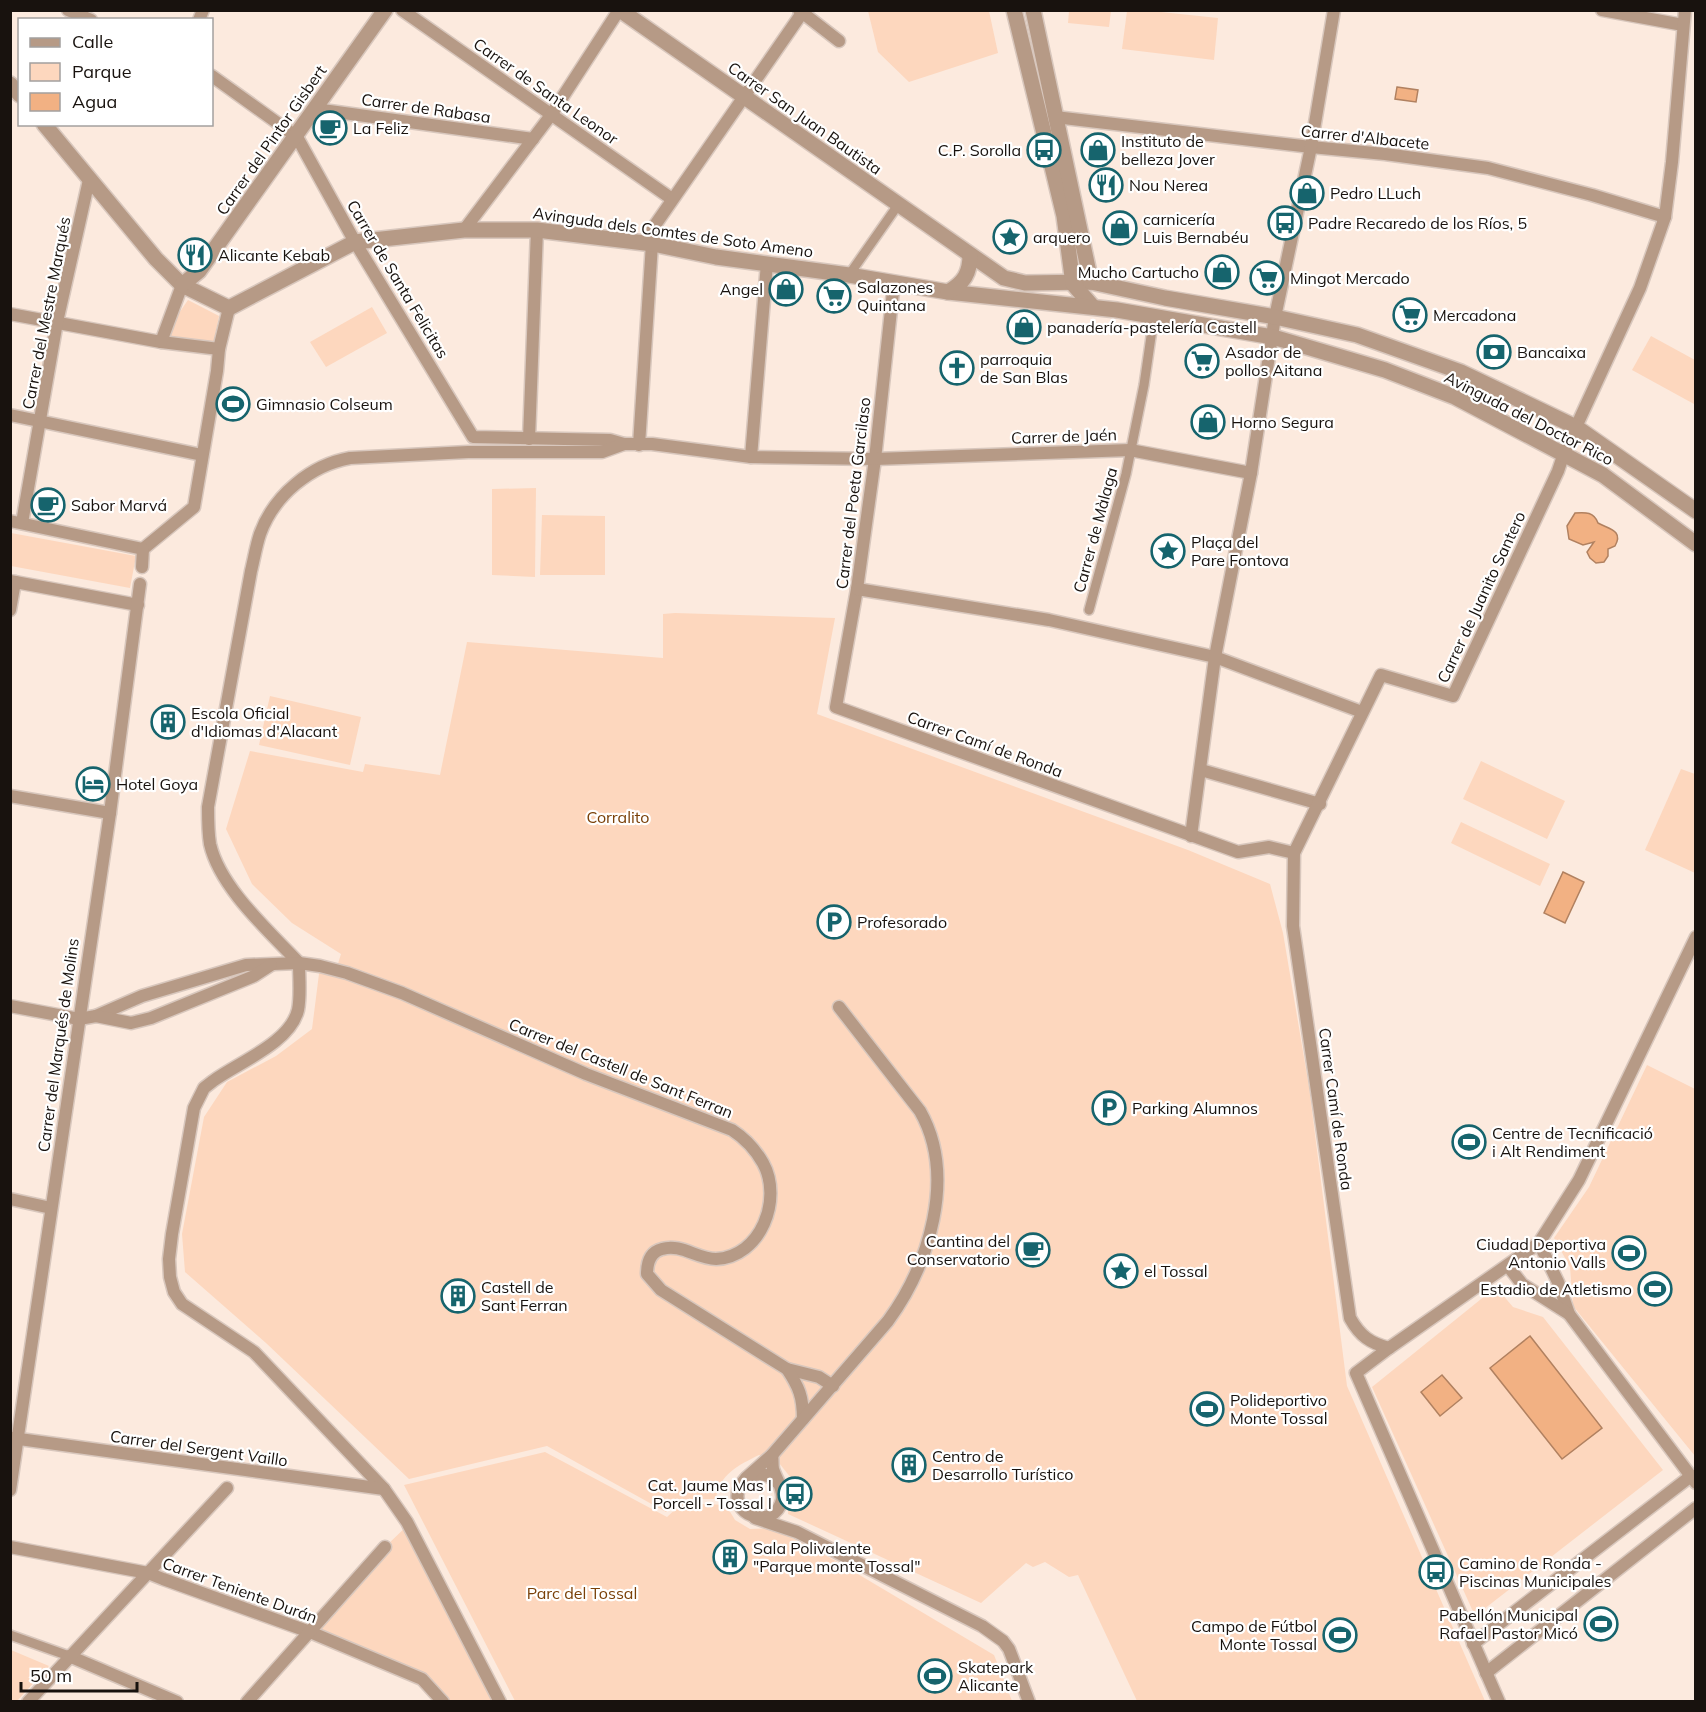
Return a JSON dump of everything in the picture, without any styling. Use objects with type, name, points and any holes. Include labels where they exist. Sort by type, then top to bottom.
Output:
[{"type":"street","points":[[68,10],[86,18]]},
{"type":"street","name":"Carrer del Pintor Gisbert","points":[[182,285],[199,271],[385,10]]},
{"type":"street","name":"Carrer de Santa Leonor","points":[[402,10],[672,198]]},
{"type":"street","points":[[464,230],[551,115],[619,10]]},
{"type":"street","name":"Carrer San Juan Bautista","points":[[619,10],[970,255]]},
{"type":"street","points":[[1014,10],[1081,286],[1093,307]]},
{"type":"street","points":[[1033,10],[1055,117],[1081,286]]},
{"type":"street","points":[[1191,836],[1215,657],[1251,473],[1275,317],[1311,147],[1335,10]]},
{"type":"street","points":[[1602,10],[1683,25]]},
{"type":"street","name":"Carrer de Juanito Santero","points":[[1294,853],[1320,804],[1381,675],[1453,696],[1558,471],[1564,453],[1640,288],[1665,217],[1685,10]]},
{"type":"street","points":[[639,445],[653,228],[744,99],[801,12],[839,41]]},
{"type":"street","points":[[213,77],[297,136]]},
{"type":"street","name":"Carrer de Rabasa","points":[[315,109],[533,139]]},
{"type":"street","name":"Carrer d'Albacete","points":[[1055,117],[1385,154],[1488,168],[1665,217]]},
{"type":"street","points":[[46,126],[156,259],[182,285],[229,308],[219,349],[194,507],[143,549],[142,567]]},
{"type":"street","name":"Carrer de Santa Felicitas","points":[[297,136],[355,242],[473,437],[529,438]]},
{"type":"street","name":"Carrer del Mestre Marqués","points":[[16,522],[41,421],[57,322],[89,180]]},
{"type":"street","points":[[849,275],[898,205]]},
{"type":"street","name":"Avinguda dels Comtes de Soto Ameno","points":[[229,308],[355,242],[464,230],[537,230],[653,244],[716,257],[849,275],[948,292],[1093,307],[1154,316]]},
{"type":"street","points":[[537,230],[529,438],[610,440],[624,444]]},
{"type":"street","points":[[948,292],[959,286],[965,278],[970,269],[970,255]]},
{"type":"street","name":"Avinguda dels Comtes de Soto Ameno","points":[[970,255],[1004,278],[1025,283],[1081,286],[1275,317]]},
{"type":"street","points":[[751,457],[767,263]]},
{"type":"street","name":"Carrer del Poeta Garcilaso","points":[[836,707],[857,589],[875,459],[894,282]]},
{"type":"street","points":[[161,342],[182,285]]},
{"type":"street","name":"Avinguda dels Comtes de Soto Ameno","points":[[1024,301],[1042,291],[1081,286]]},
{"type":"street","points":[[10,314],[161,342],[219,349]]},
{"type":"street","name":"Avinguda del Doctor Rico","points":[[1154,316],[1273,337],[1385,370],[1455,397],[1604,475],[1695,544]]},
{"type":"street","name":"Carrer de Màlaga","points":[[1089,610],[1126,474],[1144,385],[1154,316]]},
{"type":"street","name":"Avinguda del Doctor Rico","points":[[1275,317],[1357,335],[1461,372],[1576,427],[1695,511]]},
{"type":"street","points":[[10,415],[202,456]]},
{"type":"street","points":[[500,1701],[407,1522],[384,1489],[254,1352],[182,1304],[174,1292],[169,1259],[194,1108],[204,1088],[279,1038],[289,1028],[298,1008],[299,963],[233,890],[211,845],[208,830],[208,807],[231,673],[260,533],[268,517],[294,484],[339,460],[468,452],[602,452],[624,444]]},
{"type":"street","name":"Carrer de Jaén","points":[[624,444],[652,444],[751,457],[875,459],[1130,450],[1251,473]]},
{"type":"street","points":[[16,522],[143,549]]},
{"type":"street","points":[[10,610],[13,581],[138,605]]},
{"type":"street","name":"Carrer del Marqués de Molins","points":[[10,1490],[14,1439],[110,813],[140,584]]},
{"type":"street","points":[[857,589],[1048,620],[1215,657],[1362,712]]},
{"type":"street","name":"Carrer Camí de Ronda","points":[[836,707],[1238,852],[1269,847],[1294,853],[1293,926],[1350,1318],[1358,1332],[1367,1340],[1389,1347]]},
{"type":"street","points":[[1201,770],[1320,804]]},
{"type":"street","points":[[10,796],[110,813]]},
{"type":"street","points":[[1498,1701],[1356,1373],[1389,1347],[1539,1243],[1579,1180],[1695,937]]},
{"type":"street","name":"Carrer del Castell de Sant Ferran","points":[[96,1016],[142,996],[246,965],[299,963],[347,973],[402,993],[585,1074],[732,1130],[743,1137],[765,1166],[771,1199],[769,1213],[762,1227],[744,1248],[723,1258],[706,1257],[674,1248],[662,1249],[653,1253],[649,1259],[647,1274],[661,1290],[787,1369],[819,1377],[832,1386]]},
{"type":"street","points":[[10,1006],[79,1019],[96,1016],[131,1023],[151,1018],[254,976],[274,964]]},
{"type":"street","points":[[839,1007],[920,1112],[928,1126],[937,1171],[930,1235],[915,1278],[904,1299],[888,1321],[772,1455],[746,1478],[738,1492],[738,1500],[741,1508],[747,1514],[797,1532],[996,1635],[1009,1649],[1029,1701]]},
{"type":"street","points":[[10,1199],[51,1208]]},
{"type":"street","points":[[1473,1644],[1693,1479],[1569,1314],[1558,1282],[1539,1243]]},
{"type":"street","points":[[1508,1266],[1522,1284],[1569,1314]]},
{"type":"street","name":"Carrer del Castell de Sant Ferran","points":[[787,1369],[803,1398],[803,1419]]},
{"type":"street","name":"Carrer del Sergent Vaillo","points":[[14,1439],[384,1489]]},
{"type":"street","points":[[772,1455],[773,1469],[781,1490],[786,1520],[797,1532]]},
{"type":"street","points":[[746,1478],[754,1474],[764,1474],[772,1477],[779,1484]]},
{"type":"street","points":[[28,1701],[227,1488]]},
{"type":"street","points":[[755,1518],[771,1515],[778,1510],[782,1502]]},
{"type":"street","points":[[1486,1673],[1695,1508]]},
{"type":"street","name":"Carrer Teniente Durán","points":[[10,1547],[148,1573],[309,1632],[422,1679],[443,1701]]},
{"type":"street","points":[[247,1701],[385,1547]]},
{"type":"street","points":[[10,1635],[69,1656],[177,1701]]},
{"type":"green space","points":[[868,11],[989,11],[998,53],[909,82],[878,52]]},
{"type":"green space","points":[[1069,11],[1111,11],[1109,27],[1068,23]]},
{"type":"green space","points":[[1127,11],[1152,11],[1218,18],[1214,60],[1122,49]]},
{"type":"green space","points":[[188,300],[219,316],[213,345],[169,338],[175,319]]},
{"type":"green space","points":[[372,307],[387,333],[326,367],[310,342]]},
{"type":"green space","points":[[1651,336],[1695,360],[1696,401],[1694,404],[1632,370]]},
{"type":"green space","points":[[536,488],[535,577],[492,575],[492,489]]},
{"type":"green space","points":[[542,515],[605,516],[605,575],[540,575]]},
{"type":"green space","points":[[11,533],[136,556],[130,588],[11,566]]},
{"type":"green space","name":"Corralito","points":[[663,614],[835,618],[817,714],[1188,850],[1270,884],[1283,933],[1309,1087],[1347,1386],[1485,1701],[1137,1701],[1078,1575],[1069,1577],[1045,1562],[1033,1567],[1026,1563],[981,1603],[788,1514],[791,1478],[779,1463],[759,1455],[731,1471],[721,1483],[716,1499],[681,1499],[666,1512],[547,1446],[409,1479],[266,1343],[185,1272],[182,1234],[204,1117],[227,1082],[276,1056],[312,1029],[320,966],[336,970],[341,954],[292,923],[252,884],[226,829],[250,751],[363,772],[365,764],[440,775],[467,642],[663,658]]},
{"type":"green space","points":[[270,696],[361,717],[350,765],[259,745]]},
{"type":"green space","points":[[1481,761],[1565,801],[1547,839],[1463,799]]},
{"type":"green space","points":[[1681,769],[1695,774],[1695,873],[1645,850]]},
{"type":"green space","points":[[1461,822],[1550,864],[1540,886],[1451,843]]},
{"type":"green space","name":"Ciudad Deportiva Antonio Valls","points":[[1647,1065],[1695,1089],[1695,1456],[1573,1306],[1570,1267],[1554,1238],[1589,1187]]},
{"type":"green space","points":[[1496,1287],[1513,1307],[1543,1317],[1663,1470],[1475,1616],[1372,1387]]},
{"type":"green space","name":"Parc del Tossal","points":[[545,1452],[667,1517],[682,1503],[726,1505],[735,1520],[750,1529],[773,1528],[836,1561],[994,1655],[1012,1701],[515,1701],[404,1485]]},
{"type":"green space","points":[[408,1525],[500,1701],[443,1701],[422,1679],[310,1632],[385,1547]]},
{"type":"green space","points":[[11,1650],[49,1666],[17,1701],[11,1701]]},
{"type":"water","points":[[1397,87],[1418,90],[1416,102],[1395,99]]},
{"type":"water","points":[[1575,513],[1592,515],[1598,523],[1614,531],[1618,536],[1615,546],[1608,549],[1608,556],[1604,562],[1596,563],[1587,552],[1594,542],[1583,545],[1569,539],[1567,526]]},
{"type":"water","points":[[1563,872],[1584,882],[1565,923],[1544,913]]},
{"type":"water","points":[[1530,1336],[1602,1428],[1562,1459],[1490,1368]]},
{"type":"water","points":[[1442,1375],[1462,1398],[1440,1416],[1421,1392]]},
{"type":"place","name":"La Feliz","points":[[330,128]]},
{"type":"place","name":"C.P. Sorolla","points":[[1044,150]]},
{"type":"place","name":"Instituto de belleza Jover","points":[[1098,150]]},
{"type":"place","name":"Nou Nerea","points":[[1106,185]]},
{"type":"place","name":"Pedro LLuch","points":[[1307,193]]},
{"type":"place","name":"Padre Recaredo de los Ríos, 5","points":[[1285,223]]},
{"type":"place","name":"carnicería Luis Bernabéu","points":[[1120,228]]},
{"type":"place","name":"arquero","points":[[1010,237]]},
{"type":"place","name":"Alicante Kebab","points":[[195,255]]},
{"type":"place","name":"Mucho Cartucho","points":[[1222,272]]},
{"type":"place","name":"Mingot Mercado","points":[[1267,278]]},
{"type":"place","name":"Angel","points":[[786,289]]},
{"type":"place","name":"Salazones Quintana","points":[[834,296]]},
{"type":"place","name":"Mercadona","points":[[1410,315]]},
{"type":"place","name":"panadería-pastelería Castell","points":[[1024,327]]},
{"type":"place","name":"Bancaixa","points":[[1494,352]]},
{"type":"place","name":"Asador de pollos Aitana","points":[[1202,361]]},
{"type":"place","name":"parroquia de San Blas","points":[[957,368]]},
{"type":"place","name":"Gimnasio Colseum","points":[[233,404]]},
{"type":"place","name":"Horno Segura","points":[[1208,422]]},
{"type":"place","name":"Sabor Marvá","points":[[48,505]]},
{"type":"place","name":"Plaça del Pare Fontova","points":[[1168,551]]},
{"type":"place","name":"Escola Oficial d'Idiomas d'Alacant","points":[[168,722]]},
{"type":"place","name":"Hotel Goya","points":[[93,784]]},
{"type":"place","name":"Profesorado","points":[[834,922]]},
{"type":"place","name":"Parking Alumnos","points":[[1109,1108]]},
{"type":"place","name":"Centre de Tecnificació i Alt Rendiment","points":[[1469,1142]]},
{"type":"place","name":"Cantina del Conservatorio","points":[[1033,1250]]},
{"type":"place","name":"Ciudad Deportiva Antonio Valls","points":[[1629,1253]]},
{"type":"place","name":"el Tossal","points":[[1121,1271]]},
{"type":"place","name":"Estadio de Atletismo","points":[[1655,1289]]},
{"type":"place","name":"Castell de Sant Ferran","points":[[458,1296]]},
{"type":"place","name":"Polideportivo Monte Tossal","points":[[1207,1409]]},
{"type":"place","name":"Centro de Desarrollo Turístico","points":[[909,1465]]},
{"type":"place","name":"Cat. Jaume Mas I Porcell - Tossal I","points":[[795,1494]]},
{"type":"place","name":"Sala Polivalente \"Parque monte Tossal\"","points":[[730,1557]]},
{"type":"place","name":"Camino de Ronda - Piscinas Municipales","points":[[1436,1572]]},
{"type":"place","name":"Pabellón Municipal Rafael Pastor Micó","points":[[1601,1624]]},
{"type":"place","name":"Campo de Fútbol Monte Tossal","points":[[1340,1635]]},
{"type":"place","name":"Skatepark Alicante","points":[[935,1676]]}]
